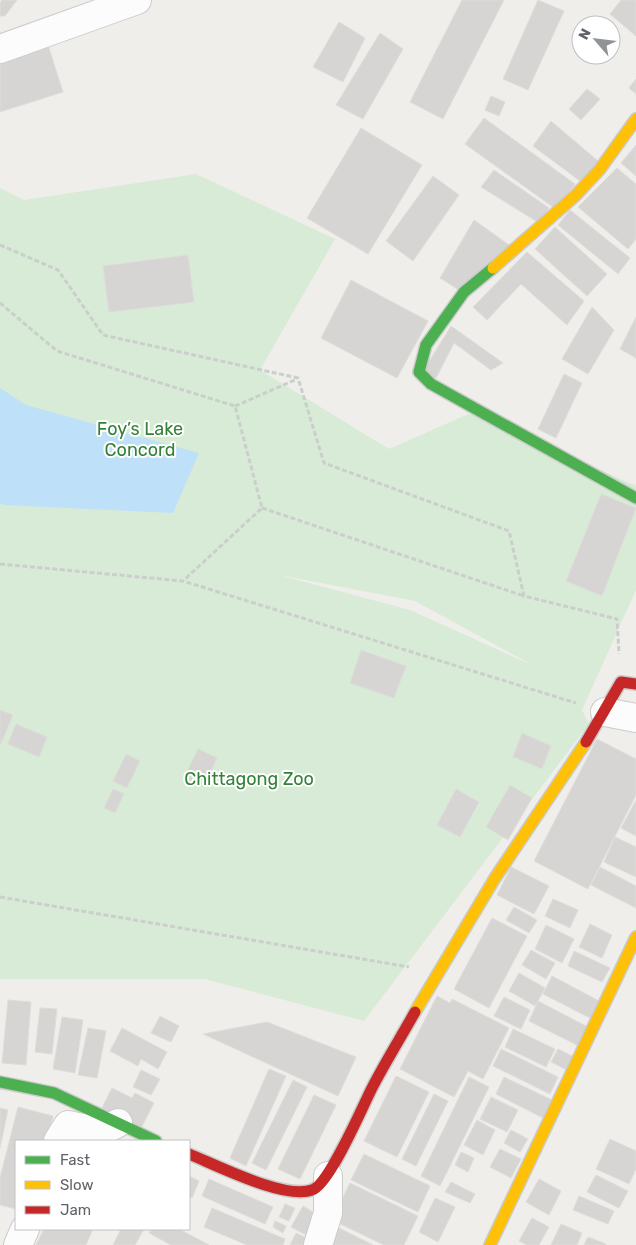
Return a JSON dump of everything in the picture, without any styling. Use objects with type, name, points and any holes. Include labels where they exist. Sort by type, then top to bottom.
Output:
[{"type":"street","points":[[0,49],[137,0]]},
{"type":"street","points":[[636,119],[600,169],[576,195],[523,243],[464,292],[426,345],[419,372],[431,384],[636,498]]},
{"type":"street","points":[[190,1154],[273,1187],[300,1192],[315,1190],[328,1176],[375,1082],[437,972],[513,850],[605,712],[621,682],[636,684]]},
{"type":"street","points":[[605,712],[636,718]]},
{"type":"street","points":[[490,1245],[636,937]]},
{"type":"street","points":[[0,1082],[54,1093],[154,1140]]},
{"type":"street","points":[[59,1140],[68,1125],[101,1132],[118,1123]]},
{"type":"street","points":[[318,1245],[328,1213],[328,1176]]},
{"type":"street","points":[[18,1245],[25,1230]]},
{"type":"path","points":[[0,245],[58,270],[103,334],[298,378]]},
{"type":"path","points":[[0,303],[56,351],[236,406],[298,378]]},
{"type":"path","points":[[298,378],[324,463],[509,530],[524,596]]},
{"type":"path","points":[[236,406],[262,508]]},
{"type":"path","points":[[262,508],[524,596],[617,619],[621,682]]},
{"type":"path","points":[[183,581],[262,508]]},
{"type":"path","points":[[0,564],[183,581],[605,712]]},
{"type":"path","points":[[0,896],[437,972]]},
{"type":"green space","points":[[196,174],[335,239],[260,370],[389,449],[473,412],[636,486],[636,590],[582,710],[589,724],[364,1021],[205,979],[0,979],[0,188],[24,200]],"holes":[[[279,575],[415,601],[536,667],[410,610]]]},
{"type":"water","points":[[0,388],[26,405],[199,453],[173,513],[4,505],[0,503]]},
{"type":"building","points":[[2,0],[17,0],[5,16],[0,16],[0,3]]},
{"type":"building","points":[[462,0],[504,0],[443,119],[410,102]]},
{"type":"building","points":[[538,0],[564,11],[528,90],[503,79]]},
{"type":"building","points":[[621,0],[636,0],[636,36],[621,23],[621,15],[610,14]]},
{"type":"building","points":[[339,22],[365,38],[343,82],[313,67]]},
{"type":"building","points":[[380,33],[403,49],[363,119],[336,105]]},
{"type":"building","points":[[47,42],[63,92],[0,112],[0,57]]},
{"type":"building","points":[[636,79],[636,94],[629,88]]},
{"type":"building","points":[[587,89],[600,99],[581,120],[569,109]]},
{"type":"building","points":[[491,96],[505,102],[499,116],[485,110]]},
{"type":"building","points":[[484,118],[575,184],[557,210],[465,144]]},
{"type":"building","points":[[551,121],[598,161],[580,181],[533,146]]},
{"type":"building","points":[[361,128],[422,165],[368,254],[307,218]]},
{"type":"building","points":[[636,145],[636,176],[621,163]]},
{"type":"building","points":[[617,168],[636,184],[636,239],[628,249],[578,207]]},
{"type":"building","points":[[494,170],[549,208],[539,223],[481,187]]},
{"type":"building","points":[[433,176],[459,195],[413,261],[386,241]]},
{"type":"building","points":[[570,210],[630,258],[618,274],[558,225]]},
{"type":"building","points":[[474,220],[509,245],[459,290],[440,278]]},
{"type":"building","points":[[555,227],[607,274],[587,296],[535,249]]},
{"type":"building","points":[[527,252],[584,301],[567,325],[521,284],[487,320],[473,307]]},
{"type":"building","points":[[188,255],[194,302],[109,312],[103,266]]},
{"type":"building","points":[[351,280],[428,321],[397,378],[321,338]]},
{"type":"building","points":[[592,307],[614,330],[588,374],[562,359]]},
{"type":"building","points":[[636,317],[636,358],[620,349]]},
{"type":"building","points":[[451,326],[503,363],[491,370],[454,343],[436,378],[422,373]]},
{"type":"building","points":[[564,374],[582,383],[556,438],[538,429]]},
{"type":"building","points":[[601,494],[636,508],[602,596],[566,581]]},
{"type":"building","points":[[361,650],[406,666],[394,698],[350,683]]},
{"type":"building","points":[[0,710],[13,715],[0,746]]},
{"type":"building","points":[[16,724],[47,737],[39,757],[8,744]]},
{"type":"building","points":[[522,733],[551,746],[542,769],[513,757]]},
{"type":"building","points":[[597,739],[636,759],[636,795],[588,889],[534,861]]},
{"type":"building","points":[[198,749],[217,758],[204,787],[184,777]]},
{"type":"building","points":[[126,754],[140,761],[127,788],[113,781]]},
{"type":"building","points":[[510,785],[532,798],[508,840],[486,827]]},
{"type":"building","points":[[113,789],[124,794],[115,813],[104,808]]},
{"type":"building","points":[[456,789],[479,802],[460,837],[437,825]]},
{"type":"building","points":[[636,800],[636,836],[621,828]]},
{"type":"building","points":[[615,837],[636,847],[636,877],[604,862]]},
{"type":"building","points":[[511,867],[549,886],[534,914],[497,895]]},
{"type":"building","points":[[600,867],[636,886],[636,908],[591,885]]},
{"type":"building","points":[[553,899],[578,910],[570,928],[545,916]]},
{"type":"building","points":[[514,907],[537,920],[529,933],[506,920]]},
{"type":"building","points":[[492,918],[527,936],[489,1008],[454,989]]},
{"type":"building","points":[[590,924],[612,935],[602,958],[579,947]]},
{"type":"building","points":[[546,925],[574,939],[562,963],[535,949]]},
{"type":"building","points":[[531,950],[555,963],[546,979],[522,965]]},
{"type":"building","points":[[574,951],[610,968],[602,982],[568,966]]},
{"type":"building","points":[[519,973],[545,988],[535,1006],[509,991]]},
{"type":"building","points":[[552,976],[601,1002],[592,1019],[543,994]]},
{"type":"building","points":[[437,996],[450,1003],[452,999],[509,1028],[483,1079],[468,1071],[454,1097],[400,1069]]},
{"type":"building","points":[[504,997],[530,1010],[521,1029],[494,1016]]},
{"type":"building","points":[[8,1000],[31,1002],[26,1065],[2,1063]]},
{"type":"building","points":[[538,1001],[588,1027],[579,1046],[529,1021]]},
{"type":"building","points":[[40,1008],[57,1009],[52,1054],[35,1052]]},
{"type":"building","points":[[160,1016],[179,1026],[171,1042],[151,1033]]},
{"type":"building","points":[[62,1017],[83,1020],[75,1073],[53,1069]]},
{"type":"building","points":[[267,1022],[356,1057],[338,1096],[203,1034]]},
{"type":"building","points":[[88,1028],[106,1031],[97,1078],[78,1075]]},
{"type":"building","points":[[122,1028],[167,1052],[158,1069],[141,1059],[138,1066],[110,1051]]},
{"type":"building","points":[[513,1029],[555,1049],[546,1067],[505,1047]]},
{"type":"building","points":[[501,1049],[558,1077],[550,1094],[493,1066]]},
{"type":"building","points":[[558,1049],[574,1057],[567,1070],[551,1062]]},
{"type":"building","points":[[269,1069],[286,1076],[246,1166],[230,1158]]},
{"type":"building","points":[[141,1070],[160,1079],[151,1095],[133,1087]]},
{"type":"building","points":[[396,1076],[429,1092],[397,1157],[364,1141]]},
{"type":"building","points":[[469,1077],[489,1087],[440,1186],[421,1176]]},
{"type":"building","points":[[504,1077],[552,1100],[543,1118],[496,1094]]},
{"type":"building","points":[[293,1080],[307,1087],[266,1170],[252,1163]]},
{"type":"building","points":[[112,1088],[132,1098],[135,1093],[154,1103],[141,1128],[102,1108]]},
{"type":"building","points":[[434,1094],[448,1101],[416,1166],[402,1159]]},
{"type":"building","points":[[314,1095],[336,1105],[300,1179],[278,1169]]},
{"type":"building","points":[[491,1097],[518,1110],[507,1132],[480,1119]]},
{"type":"building","points":[[18,1107],[53,1116],[47,1140],[15,1140],[15,1209],[0,1205],[0,1178]]},
{"type":"building","points":[[0,1108],[8,1110],[0,1148]]},
{"type":"building","points":[[477,1120],[495,1130],[483,1155],[464,1145]]},
{"type":"building","points":[[511,1130],[528,1139],[520,1152],[504,1143]]},
{"type":"building","points":[[610,1139],[636,1151],[636,1169],[629,1184],[596,1169]]},
{"type":"building","points":[[500,1149],[521,1159],[511,1178],[490,1167]]},
{"type":"building","points":[[461,1152],[474,1158],[468,1172],[455,1165]]},
{"type":"building","points":[[364,1154],[430,1186],[418,1212],[351,1180]]},
{"type":"building","points":[[596,1175],[628,1191],[619,1208],[587,1192]]},
{"type":"building","points":[[190,1176],[199,1181],[192,1198],[190,1197]]},
{"type":"building","points":[[209,1179],[273,1207],[265,1224],[202,1196]]},
{"type":"building","points":[[539,1179],[561,1191],[549,1215],[526,1202]]},
{"type":"building","points":[[451,1182],[475,1194],[470,1203],[445,1192]]},
{"type":"building","points":[[350,1183],[418,1216],[404,1245],[384,1245],[332,1220]]},
{"type":"building","points":[[579,1196],[614,1211],[608,1224],[573,1210]]},
{"type":"building","points":[[435,1198],[455,1207],[438,1242],[419,1232]]},
{"type":"building","points":[[285,1204],[295,1208],[289,1221],[279,1217]]},
{"type":"building","points":[[303,1206],[323,1218],[312,1238],[291,1227]]},
{"type":"building","points":[[212,1208],[285,1239],[283,1245],[247,1245],[204,1227]]},
{"type":"building","points":[[532,1218],[549,1227],[539,1245],[527,1245],[519,1241]]},
{"type":"building","points":[[275,1221],[286,1226],[283,1233],[273,1227]]},
{"type":"building","points":[[561,1224],[582,1233],[577,1245],[551,1245]]},
{"type":"building","points":[[335,1226],[373,1245],[325,1245]]},
{"type":"building","points":[[44,1230],[93,1230],[86,1245],[36,1245]]},
{"type":"building","points":[[120,1230],[143,1230],[135,1245],[113,1245]]},
{"type":"building","points":[[151,1230],[181,1230],[209,1245],[171,1245],[149,1233]]},
{"type":"building","points":[[296,1233],[311,1240],[309,1245],[290,1245]]},
{"type":"building","points":[[588,1237],[606,1244],[606,1245],[584,1245]]},
{"type":"traffic: fast","points":[[493,268],[464,292],[426,345],[419,372],[431,384],[636,498]]},
{"type":"traffic: fast","points":[[0,1082],[54,1093],[154,1140]]},
{"type":"traffic: slow","points":[[493,268],[576,195],[600,169],[636,119]]},
{"type":"traffic: slow","points":[[415,1012],[495,878],[586,742]]},
{"type":"traffic: slow","points":[[490,1245],[636,937]]},
{"type":"traffic: jam","points":[[586,742],[621,682],[636,684]]},
{"type":"traffic: jam","points":[[190,1154],[268,1186],[300,1192],[312,1190],[328,1174],[337,1159],[378,1077],[415,1012]]},
{"type":"park label","name":"Foy’s Lake Concord","points":[[140,439]]},
{"type":"park label","name":"Chittagong Zoo","points":[[249,779]]}]
